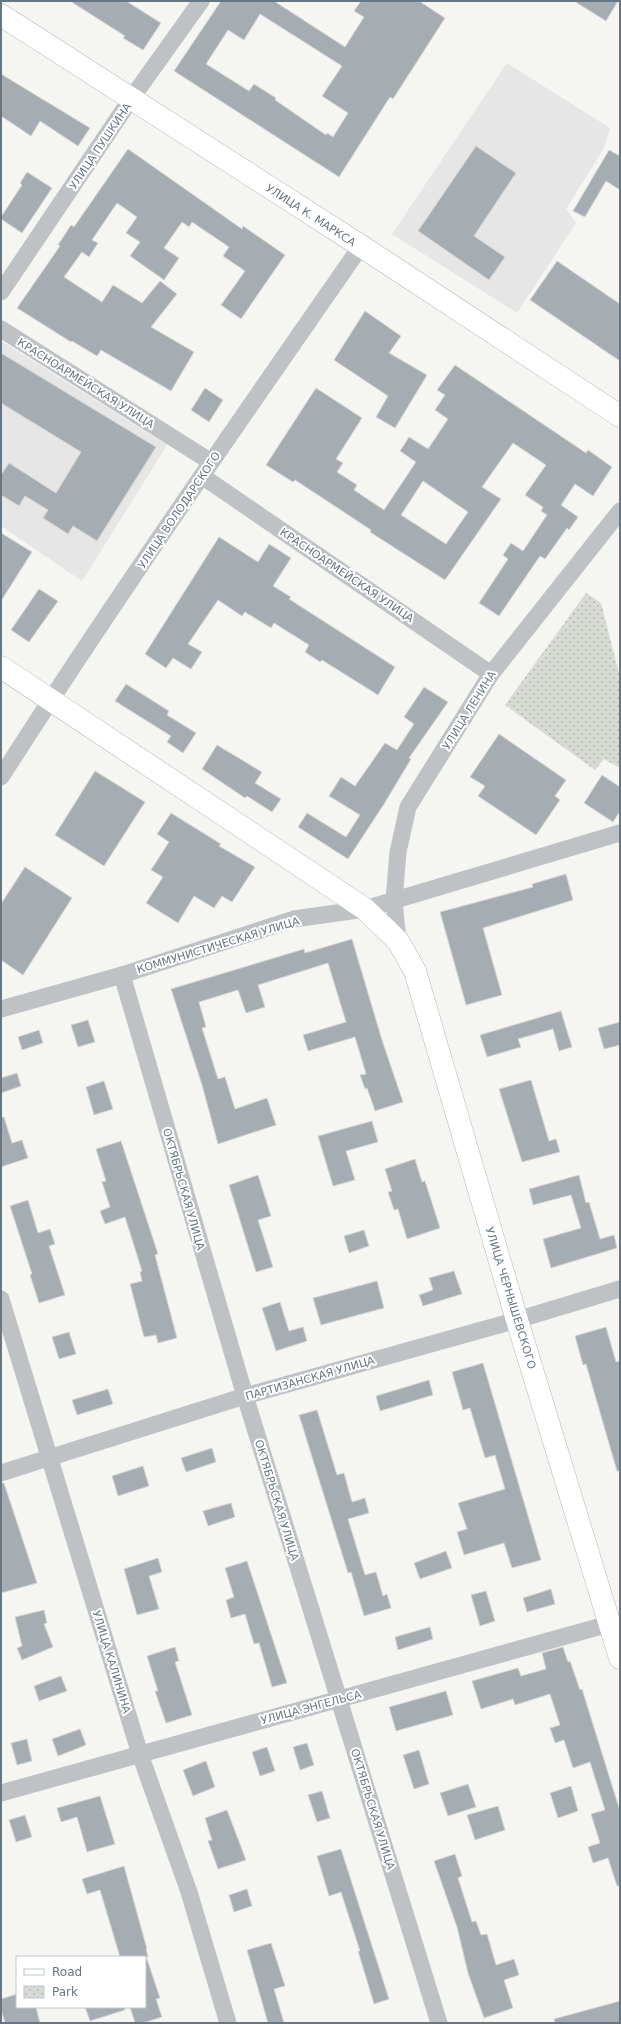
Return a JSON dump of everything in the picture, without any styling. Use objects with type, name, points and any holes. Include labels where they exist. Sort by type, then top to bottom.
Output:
[{"type":"street","name":"УЛИЦА ПУШКИНА","points":[[1,292],[131,99],[201,1]]},
{"type":"street","name":"УЛИЦА К. МАРКСА","points":[[1,15],[361,246],[620,416]]},
{"type":"street","name":"УЛИЦА ВОЛОДАРСКОГО","points":[[1,777],[211,462],[361,246]]},
{"type":"street","name":"КРАСНОАРМЕЙСКАЯ УЛИЦА","points":[[1,329],[211,462]]},
{"type":"street","name":"КРАСНОАРМЕЙСКАЯ УЛИЦА","points":[[202,476],[491,674]]},
{"type":"street","name":"УЛИЦА ЛЕНИНА","points":[[398,941],[394,901],[398,852],[408,807],[491,674],[620,511]]},
{"type":"street","name":"УЛИЦА ЧЕРНЫШЕВСКОГО","points":[[1,667],[366,909],[398,941],[415,971],[517,1320],[615,1623],[620,1658]]},
{"type":"street","name":"КОММУНИСТИЧЕСКАЯ УЛИЦА","points":[[1,1009],[122,975],[294,919],[366,909],[620,833]]},
{"type":"street","name":"ОКТЯБРЬСКАЯ УЛИЦА","points":[[122,975],[245,1396],[439,2023]]},
{"type":"street","name":"ПАРТИЗАНСКАЯ УЛИЦА","points":[[1,1473],[245,1396],[517,1320],[620,1289]]},
{"type":"street","name":"УЛИЦА КАЛИНИНА","points":[[1,1299],[140,1754],[189,1892],[228,2023]]},
{"type":"street","name":"УЛИЦА ЭНГЕЛЬСА","points":[[1,1793],[615,1623]]},
{"type":"shaded area","points":[[507,63],[610,128],[604,148],[566,209],[576,223],[517,313],[392,234]]},
{"type":"shaded area","points":[[1,341],[167,445],[82,581],[1,526]]},
{"type":"green space","points":[[586,593],[601,603],[620,677],[620,768],[604,759],[595,770],[505,705]]},
{"type":"building","points":[[70,1],[126,1],[161,23],[143,50],[123,38],[125,36]]},
{"type":"building","points":[[221,1],[274,1],[345,47],[364,17],[354,11],[361,1],[419,1],[445,18],[393,99],[390,97],[339,177],[174,71]],"holes":[[[260,14],[342,66],[322,96],[348,113],[333,137],[327,133],[326,135],[275,100],[276,98],[254,84],[249,91],[206,64],[228,30],[244,40]]]},
{"type":"building","points":[[574,1],[618,1],[606,21]]},
{"type":"building","points":[[1,74],[90,128],[78,146],[40,121],[31,136],[1,116]]},
{"type":"building","points":[[476,146],[516,173],[474,236],[505,257],[489,280],[418,231]]},
{"type":"building","points":[[128,149],[242,229],[243,226],[285,255],[241,319],[221,305],[245,271],[223,256],[229,247],[192,222],[189,227],[182,222],[164,248],[179,258],[164,280],[130,256],[140,242],[126,233],[137,217],[117,203],[92,240],[98,243],[89,257],[82,252],[64,277],[102,302],[113,285],[142,303],[160,281],[177,294],[151,327],[194,352],[171,391],[101,350],[97,356],[72,341],[71,342],[17,308],[60,246],[58,245],[71,225],[74,227]]},
{"type":"building","points":[[609,150],[620,156],[620,190],[606,181],[585,217],[573,211]]},
{"type":"building","points":[[27,172],[52,188],[22,233],[1,219],[1,217],[22,185],[20,183]]},
{"type":"building","points":[[557,261],[620,304],[620,361],[530,300]]},
{"type":"building","points":[[365,311],[401,336],[389,353],[427,375],[395,428],[376,417],[388,396],[334,360]]},
{"type":"building","points":[[1,353],[156,447],[97,541],[73,526],[68,534],[43,518],[48,510],[25,496],[19,506],[1,495],[1,475],[9,463],[56,493],[81,452],[1,403]]},
{"type":"building","points":[[455,365],[586,453],[588,450],[612,467],[593,496],[575,484],[561,505],[578,517],[569,530],[567,528],[545,559],[540,556],[499,616],[479,603],[508,559],[503,555],[511,543],[523,551],[547,515],[541,511],[543,507],[525,495],[546,465],[513,443],[482,487],[501,499],[445,580],[370,532],[371,530],[295,480],[293,482],[266,465],[316,388],[362,418],[336,459],[343,463],[337,472],[357,485],[354,490],[384,510],[416,462],[400,451],[409,437],[428,449],[448,419],[435,410],[445,395],[437,390]],"holes":[[[423,481],[468,512],[446,544],[401,515]]]},
{"type":"building","points":[[205,388],[223,400],[209,422],[191,410]]},
{"type":"building","points":[[1,533],[32,552],[1,601]]},
{"type":"building","points":[[219,537],[258,562],[269,544],[291,558],[273,586],[291,597],[289,599],[395,667],[378,695],[322,660],[320,662],[305,652],[309,645],[274,623],[271,628],[245,612],[242,616],[218,600],[188,644],[202,652],[191,669],[173,658],[166,668],[145,654]]},
{"type":"building","points":[[39,589],[58,601],[29,642],[11,630]]},
{"type":"building","points":[[126,684],[169,711],[167,715],[196,733],[183,753],[167,742],[171,736],[115,701]]},
{"type":"building","points":[[424,687],[448,702],[409,758],[411,759],[384,804],[348,859],[298,827],[307,813],[346,837],[360,815],[329,796],[341,777],[355,786],[385,743],[397,750],[414,724],[404,717]]},
{"type":"building","points":[[499,734],[566,780],[555,796],[560,800],[536,835],[478,796],[485,786],[470,777]]},
{"type":"building","points":[[217,745],[262,772],[255,783],[281,799],[272,812],[247,796],[245,798],[202,769]]},
{"type":"building","points":[[95,771],[145,802],[104,866],[55,835]]},
{"type":"building","points":[[602,775],[620,787],[620,811],[613,822],[584,803]]},
{"type":"building","points":[[171,813],[221,844],[219,846],[255,867],[232,902],[222,896],[214,908],[194,896],[178,923],[146,903],[163,877],[151,870],[169,842],[157,834]]},
{"type":"building","points":[[25,867],[72,898],[23,975],[1,960],[1,904]]},
{"type":"building","points":[[566,874],[573,900],[483,928],[502,995],[466,1005],[440,912],[533,887],[532,884]]},
{"type":"building","points":[[352,939],[382,1040],[403,1102],[375,1111],[367,1088],[365,1089],[360,1075],[366,1074],[355,1037],[308,1051],[303,1035],[346,1022],[328,963],[258,985],[265,1007],[246,1013],[238,990],[199,1002],[206,1027],[202,1028],[218,1079],[225,1077],[235,1109],[267,1098],[276,1125],[218,1144],[202,1085],[171,989],[304,949],[305,953]]},
{"type":"building","points":[[561,1011],[572,1047],[559,1051],[553,1029],[518,1039],[521,1047],[487,1057],[480,1035]]},
{"type":"building","points":[[88,1020],[95,1042],[78,1047],[71,1025]]},
{"type":"building","points":[[620,1022],[620,1045],[604,1049],[598,1028]]},
{"type":"building","points":[[39,1030],[43,1043],[22,1050],[18,1037]]},
{"type":"building","points":[[17,1073],[21,1086],[1,1093],[1,1078]]},
{"type":"building","points":[[531,1080],[549,1141],[556,1139],[560,1152],[522,1162],[499,1089]]},
{"type":"building","points":[[104,1081],[113,1109],[94,1115],[86,1087]]},
{"type":"building","points":[[1,1117],[4,1117],[12,1143],[22,1140],[28,1158],[1,1167]]},
{"type":"building","points":[[372,1121],[378,1142],[346,1151],[355,1180],[333,1186],[318,1136]]},
{"type":"building","points":[[121,1141],[158,1254],[155,1255],[177,1338],[158,1343],[156,1335],[144,1337],[130,1284],[142,1281],[140,1272],[142,1271],[125,1217],[105,1224],[100,1211],[110,1207],[102,1182],[106,1181],[96,1149]]},
{"type":"building","points":[[415,1159],[422,1182],[425,1181],[440,1228],[407,1239],[398,1209],[394,1210],[388,1192],[392,1191],[385,1169]]},
{"type":"building","points":[[258,1175],[271,1216],[258,1220],[273,1267],[256,1272],[229,1185]]},
{"type":"building","points":[[579,1175],[586,1203],[589,1202],[600,1239],[614,1235],[617,1248],[551,1268],[543,1239],[581,1228],[571,1195],[533,1205],[529,1189]]},
{"type":"building","points":[[28,1200],[38,1233],[50,1229],[55,1244],[49,1246],[65,1295],[39,1303],[30,1275],[32,1274],[10,1206]]},
{"type":"building","points":[[364,1230],[369,1246],[349,1253],[344,1236]]},
{"type":"building","points":[[454,1271],[462,1294],[423,1306],[419,1295],[433,1290],[429,1278]]},
{"type":"building","points":[[377,1281],[384,1308],[321,1325],[313,1298]]},
{"type":"building","points":[[280,1302],[289,1331],[303,1327],[307,1341],[276,1351],[262,1308]]},
{"type":"building","points":[[606,1327],[616,1362],[620,1361],[620,1471],[617,1471],[586,1364],[583,1365],[575,1336]]},
{"type":"building","points":[[69,1332],[76,1354],[59,1359],[52,1337]]},
{"type":"building","points":[[483,1363],[541,1560],[512,1568],[504,1543],[464,1555],[457,1532],[467,1529],[458,1503],[505,1489],[495,1455],[485,1458],[470,1408],[463,1410],[452,1372]]},
{"type":"building","points":[[429,1380],[433,1395],[380,1411],[376,1396]]},
{"type":"building","points":[[108,1389],[113,1404],[77,1415],[72,1400]]},
{"type":"building","points":[[317,1410],[337,1475],[344,1473],[352,1502],[365,1498],[369,1513],[348,1519],[365,1575],[376,1572],[383,1596],[387,1594],[391,1608],[364,1616],[351,1572],[348,1573],[299,1415]]},
{"type":"building","points":[[212,1448],[216,1462],[186,1472],[181,1458]]},
{"type":"building","points":[[143,1466],[149,1486],[118,1496],[112,1476]]},
{"type":"building","points":[[1,1483],[4,1483],[37,1583],[1,1593]]},
{"type":"building","points":[[231,1503],[235,1517],[208,1526],[203,1511]]},
{"type":"building","points":[[446,1551],[452,1568],[420,1579],[414,1563]]},
{"type":"building","points":[[158,1558],[162,1572],[149,1576],[159,1609],[137,1615],[124,1569]]},
{"type":"building","points":[[247,1561],[287,1683],[272,1687],[259,1643],[254,1644],[245,1614],[231,1618],[226,1600],[234,1597],[225,1568]]},
{"type":"building","points":[[551,1589],[555,1604],[527,1612],[523,1598]]},
{"type":"building","points":[[486,1591],[495,1621],[480,1626],[471,1595]]},
{"type":"building","points":[[44,1610],[47,1623],[44,1624],[53,1647],[22,1660],[17,1648],[22,1646],[15,1617]]},
{"type":"building","points":[[430,1627],[433,1639],[398,1650],[395,1637]]},
{"type":"building","points":[[175,1647],[179,1661],[175,1662],[192,1715],[166,1723],[155,1691],[158,1691],[147,1656]]},
{"type":"building","points":[[563,1647],[568,1662],[570,1661],[580,1690],[582,1689],[620,1811],[620,1886],[617,1886],[608,1858],[593,1863],[588,1847],[600,1843],[591,1814],[605,1810],[590,1762],[573,1768],[564,1740],[555,1743],[550,1728],[560,1725],[550,1694],[515,1705],[513,1699],[481,1709],[472,1681],[518,1668],[521,1676],[546,1669],[542,1653]]},
{"type":"building","points":[[61,1676],[67,1691],[39,1701],[34,1686]]},
{"type":"building","points":[[446,1691],[453,1715],[396,1731],[389,1707]]},
{"type":"building","points":[[80,1729],[86,1745],[58,1756],[52,1739]]},
{"type":"building","points":[[27,1739],[32,1761],[17,1765],[11,1743]]},
{"type":"building","points":[[307,1743],[314,1765],[300,1770],[293,1747]]},
{"type":"building","points":[[267,1747],[275,1771],[260,1776],[252,1752]]},
{"type":"building","points":[[419,1750],[429,1784],[414,1789],[403,1755]]},
{"type":"building","points":[[206,1761],[215,1787],[193,1796],[183,1770]]},
{"type":"building","points":[[468,1784],[476,1807],[448,1816],[440,1793]]},
{"type":"building","points":[[571,1786],[578,1811],[558,1818],[550,1793]]},
{"type":"building","points":[[322,1791],[330,1818],[317,1822],[308,1795]]},
{"type":"building","points":[[100,1796],[115,1844],[87,1852],[77,1817],[61,1822],[57,1808]]},
{"type":"building","points":[[498,1806],[505,1830],[475,1840],[467,1815]]},
{"type":"building","points":[[227,1810],[246,1860],[218,1869],[208,1841],[212,1840],[205,1818]]},
{"type":"building","points":[[25,1815],[32,1837],[16,1842],[9,1820]]},
{"type":"building","points":[[341,1849],[389,1999],[374,2004],[358,1951],[360,1951],[341,1892],[329,1896],[317,1856]]},
{"type":"building","points":[[455,1854],[462,1876],[458,1878],[472,1922],[476,1921],[481,1935],[487,1934],[496,1965],[514,1959],[519,1975],[504,1980],[513,2008],[484,2018],[468,1973],[457,1927],[434,1861]]},
{"type":"building","points":[[124,1866],[148,1957],[120,1956],[100,1890],[87,1894],[82,1879]]},
{"type":"building","points":[[247,1889],[252,1906],[234,1912],[229,1895]]},
{"type":"building","points":[[271,1943],[285,1986],[274,1989],[284,2023],[268,2023],[247,1950]]},
{"type":"building","points":[[146,1960],[160,1998],[156,1999],[162,2017],[143,2023],[135,2023],[130,2008],[146,2008]]},
{"type":"building","points":[[16,1994],[16,2008],[36,2008],[40,2023],[5,2023],[1,2009],[1,1999]]},
{"type":"building","points":[[620,2001],[620,2023],[555,2023],[554,2019]]},
{"type":"building","points":[[85,2008],[124,2008],[125,2010],[90,2021]]}]
